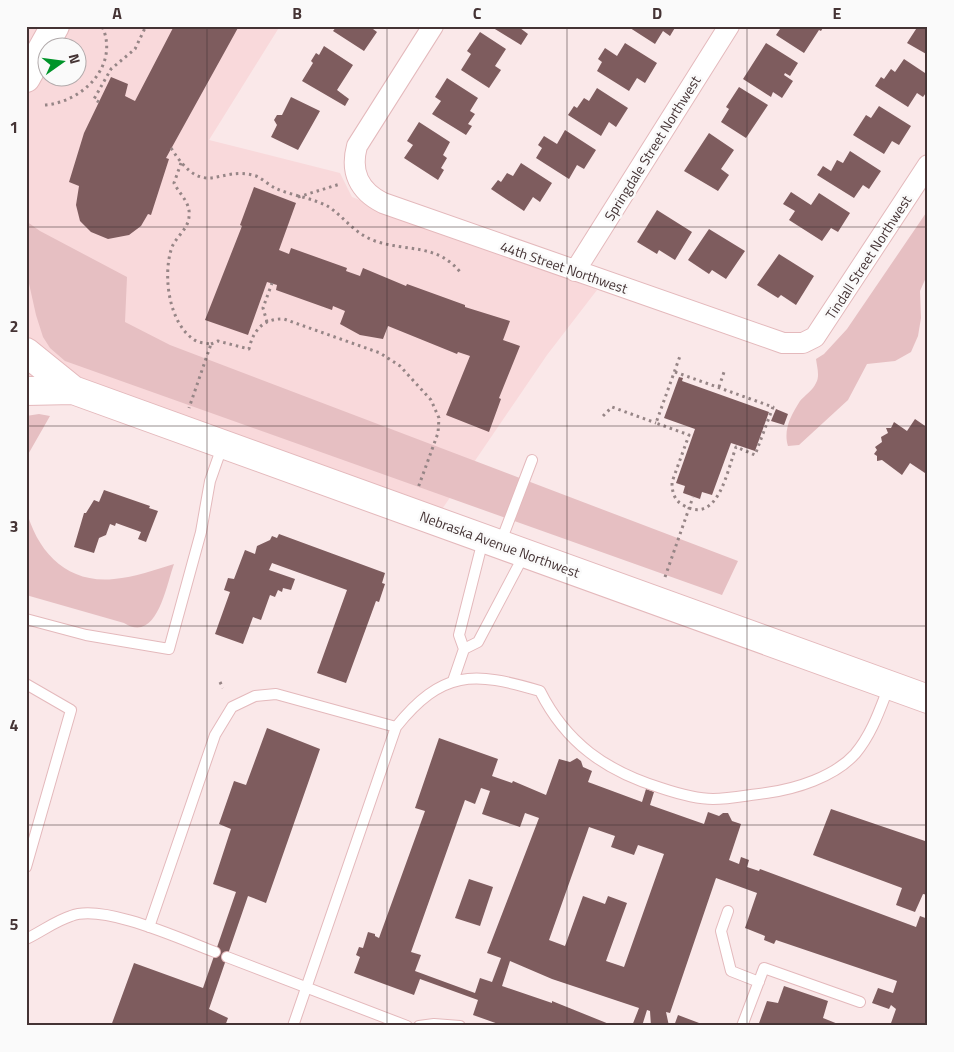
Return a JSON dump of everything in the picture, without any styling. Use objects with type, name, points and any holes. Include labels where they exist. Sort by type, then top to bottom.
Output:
[{"type":"main road","points":[[26,78],[55,26]]},
{"type":"main road","name":"Nebraska Avenue Northwest","points":[[26,352],[72,390],[928,699]]},
{"type":"main road","name":"Nebraska Avenue Northwest","points":[[26,391],[72,390]]},
{"type":"street","name":"44th Street Northwest","points":[[433,26],[357,146],[354,155],[354,169],[366,194],[376,200],[783,344],[803,343]]},
{"type":"street","name":"Springdale Street Northwest","points":[[575,271],[729,26]]},
{"type":"street","name":"Tindall Street Northwest","points":[[803,343],[815,338],[824,326],[928,166]]},
{"type":"lane","points":[[26,619],[86,635],[169,649],[201,532],[210,481],[224,444]]},
{"type":"lane","points":[[464,650],[478,642],[502,546],[532,460]]},
{"type":"lane","points":[[453,681],[464,650],[459,635],[502,546]]},
{"type":"lane","points":[[293,1026],[396,727],[413,706],[436,689],[453,681],[481,678],[502,680],[540,691],[553,716],[578,744],[606,765],[674,792],[712,799],[784,790],[829,774],[854,754],[873,727],[889,685]]},
{"type":"lane","points":[[26,684],[71,710],[26,867]]},
{"type":"lane","points":[[149,927],[214,735],[232,707],[255,696],[276,694],[396,727]]},
{"type":"lane","points":[[728,911],[721,931],[731,971],[758,982]]},
{"type":"lane","points":[[26,939],[72,915],[102,914],[149,927],[215,952]]},
{"type":"lane","points":[[227,957],[407,1026]]},
{"type":"lane","points":[[742,1026],[764,968],[860,1002]]},
{"type":"lane","points":[[419,1026],[460,1026]]},
{"type":"path","points":[[45,106],[55,105],[88,86],[98,77],[105,65],[107,43],[102,26]]},
{"type":"path","points":[[99,102],[94,99],[111,69],[135,49],[146,26]]},
{"type":"path","points":[[105,65],[111,69]]},
{"type":"path","points":[[171,148],[181,163],[204,178],[239,174],[256,176],[274,188],[328,207],[366,237],[438,254],[452,262],[461,273]]},
{"type":"path","points":[[181,163],[174,183],[187,204],[189,220],[171,251],[168,264],[169,293],[183,329],[194,340],[211,344],[218,341],[249,349],[254,333],[267,322],[276,319],[294,322],[380,353],[400,366],[432,400],[439,418],[438,433],[418,488]]},
{"type":"path","points":[[298,197],[332,187]]},
{"type":"path","points":[[267,322],[263,308],[272,283]]},
{"type":"path","points":[[188,408],[211,344]]},
{"type":"path","points":[[656,423],[680,356]]},
{"type":"path","points":[[603,416],[612,407],[689,435],[672,482],[672,490],[678,502],[689,508],[702,510],[709,508],[717,498],[736,447],[755,455],[772,407],[675,372]]},
{"type":"path","points":[[718,388],[724,372]]},
{"type":"path","points":[[665,577],[693,497]]},
{"type":"path","points":[[220,682],[223,688]]},
{"type":"shaded area","points":[[26,26],[280,26],[209,140],[340,173],[352,197],[597,290],[547,355],[434,521],[73,390],[26,376]]},
{"type":"shaded area","points":[[928,210],[928,273],[920,291],[921,318],[918,336],[911,352],[895,361],[867,364],[848,400],[799,445],[788,446],[786,434],[791,417],[800,401],[813,388],[818,377],[816,359],[824,354],[847,329]]},
{"type":"shaded area","points":[[26,221],[40,231],[127,277],[125,322],[170,345],[738,561],[722,595],[65,361],[50,348],[43,337],[36,315],[26,270]]},
{"type":"shaded area","points":[[39,414],[50,416],[26,458],[26,416]]},
{"type":"shaded area","points":[[26,509],[31,525],[46,551],[56,562],[82,576],[97,579],[122,578],[174,564],[163,598],[152,619],[145,626],[135,627],[26,595]]},
{"type":"building","points":[[174,26],[239,26],[166,158],[169,159],[151,215],[148,214],[141,226],[129,235],[108,239],[91,232],[80,221],[76,205],[79,186],[69,182],[84,133],[111,77],[128,84],[125,96],[135,101]]},
{"type":"building","points":[[337,26],[375,26],[373,29],[377,32],[364,51],[333,31]]},
{"type":"building","points":[[490,26],[521,26],[520,28],[528,34],[521,45]]},
{"type":"building","points":[[627,26],[676,26],[670,36],[663,31],[655,44]]},
{"type":"building","points":[[782,26],[824,26],[821,31],[819,30],[804,53],[776,35]]},
{"type":"building","points":[[918,26],[926,29],[928,26],[928,55],[907,43]]},
{"type":"building","points":[[480,32],[506,49],[495,66],[501,70],[489,88],[461,70],[471,54],[467,51]]},
{"type":"building","points":[[625,43],[657,63],[645,83],[637,78],[629,91],[597,71],[602,62],[598,59],[605,48],[617,56]]},
{"type":"building","points":[[766,43],[798,63],[790,76],[785,73],[784,75],[793,81],[782,98],[773,92],[771,97],[743,79]]},
{"type":"building","points":[[324,46],[353,65],[337,90],[349,99],[345,106],[302,81],[313,63],[311,61],[316,53],[319,55]]},
{"type":"building","points":[[904,59],[928,75],[928,90],[923,97],[917,93],[908,107],[875,86],[881,77],[884,79],[891,69],[895,72]]},
{"type":"building","points":[[447,78],[478,98],[470,111],[475,114],[468,124],[472,126],[466,135],[432,114],[441,101],[435,97]]},
{"type":"building","points":[[739,87],[768,105],[746,138],[721,122],[729,109],[726,107]]},
{"type":"building","points":[[597,88],[628,108],[616,127],[609,122],[601,136],[568,115],[574,106],[577,108],[584,98],[589,101]]},
{"type":"building","points":[[291,97],[320,111],[298,150],[271,137],[277,125],[274,120],[277,115],[282,115]]},
{"type":"building","points":[[879,106],[911,126],[899,145],[892,141],[884,154],[853,135],[866,115],[871,118]]},
{"type":"building","points":[[419,122],[450,142],[443,155],[447,158],[441,168],[444,170],[438,180],[404,158],[413,145],[407,141]]},
{"type":"building","points":[[565,130],[596,150],[584,169],[577,165],[569,179],[536,158],[542,148],[538,145],[544,136],[557,144]]},
{"type":"building","points":[[709,133],[734,150],[721,169],[729,175],[718,191],[684,171]]},
{"type":"building","points":[[850,151],[881,171],[869,189],[863,185],[854,198],[817,175],[823,166],[831,171],[837,160],[843,163]]},
{"type":"building","points":[[521,163],[552,183],[540,202],[533,197],[524,211],[491,189],[498,180],[501,182],[507,173],[513,176]]},
{"type":"building","points":[[254,187],[296,203],[279,250],[289,254],[291,248],[347,268],[346,271],[360,276],[363,268],[406,286],[407,284],[465,305],[465,307],[510,321],[503,340],[520,346],[499,398],[501,399],[489,432],[446,415],[470,356],[458,352],[457,354],[388,326],[383,339],[360,335],[340,324],[345,311],[333,306],[332,310],[276,290],[277,285],[267,282],[248,335],[205,320],[242,226],[240,225]]},
{"type":"building","points":[[791,192],[811,205],[819,193],[850,213],[838,232],[831,228],[822,241],[789,220],[795,211],[783,204]]},
{"type":"building","points":[[657,210],[692,232],[675,260],[659,250],[657,254],[637,242]]},
{"type":"building","points":[[709,229],[745,251],[726,279],[712,270],[709,274],[688,260]]},
{"type":"building","points":[[779,254],[814,276],[796,305],[781,295],[778,298],[757,285]]},
{"type":"building","points":[[679,377],[683,378],[682,381],[769,412],[755,451],[731,443],[712,495],[702,492],[700,499],[683,493],[685,486],[676,483],[695,429],[664,418]]},
{"type":"building","points":[[776,409],[788,414],[784,425],[771,421]]},
{"type":"building","points":[[915,419],[928,428],[928,475],[910,463],[902,475],[882,460],[877,461],[877,456],[874,454],[877,450],[875,447],[882,442],[881,437],[888,433],[886,428],[891,428],[894,422],[907,431]]},
{"type":"building","points":[[104,490],[150,506],[149,508],[158,511],[146,542],[138,539],[141,532],[116,523],[115,526],[110,524],[106,535],[99,538],[94,553],[74,547],[84,513],[86,513],[94,500],[99,502]]},
{"type":"building","points":[[279,534],[385,573],[382,583],[385,584],[379,602],[376,601],[346,683],[317,673],[347,590],[272,563],[269,570],[295,579],[291,590],[283,588],[282,592],[278,590],[275,597],[270,595],[261,620],[253,617],[243,644],[215,634],[230,592],[224,590],[228,578],[234,579],[245,550],[255,554],[257,546],[270,540],[272,536],[277,538]]},
{"type":"building","points":[[267,728],[320,749],[266,903],[248,896],[209,1009],[228,1018],[225,1026],[111,1026],[134,963],[203,988],[236,892],[213,884],[231,829],[219,824],[234,781],[246,785]]},
{"type":"building","points":[[439,738],[498,759],[492,776],[512,783],[513,781],[546,795],[559,759],[570,762],[577,758],[581,761],[583,767],[592,771],[588,782],[642,802],[646,789],[654,792],[650,805],[704,824],[708,812],[719,816],[723,813],[728,813],[732,821],[741,824],[729,860],[739,864],[741,857],[749,860],[747,867],[759,871],[760,869],[916,927],[920,916],[928,919],[928,1026],[890,1026],[896,1009],[891,1005],[889,1009],[872,1003],[878,988],[893,993],[897,981],[776,940],[774,944],[764,940],[765,936],[745,928],[757,893],[716,878],[670,1013],[666,1012],[669,1026],[651,1026],[650,1011],[647,1010],[642,1026],[632,1026],[639,1008],[552,979],[510,961],[502,986],[552,1003],[552,1001],[614,1026],[504,1026],[473,1015],[478,1000],[420,979],[414,995],[354,973],[360,957],[356,955],[359,947],[363,948],[368,932],[375,934],[379,938],[425,811],[415,808]],"holes":[[[481,788],[490,791],[482,814],[520,827],[525,813],[539,818],[487,953],[501,958],[492,982],[480,978],[475,993],[415,971],[421,955],[411,952],[465,800],[475,804]],[[589,827],[615,836],[611,847],[634,855],[638,845],[664,854],[624,967],[606,961],[627,903],[608,896],[605,904],[583,896],[565,946],[549,940]]]},
{"type":"building","points":[[831,809],[928,842],[928,895],[923,894],[915,912],[896,905],[902,888],[813,855]]},
{"type":"building","points":[[469,879],[493,887],[480,926],[455,918]]},
{"type":"building","points":[[784,986],[828,1001],[823,1018],[843,1026],[758,1026],[767,1001],[778,1003]]},
{"type":"building","points":[[678,1015],[707,1026],[674,1026]]}]
